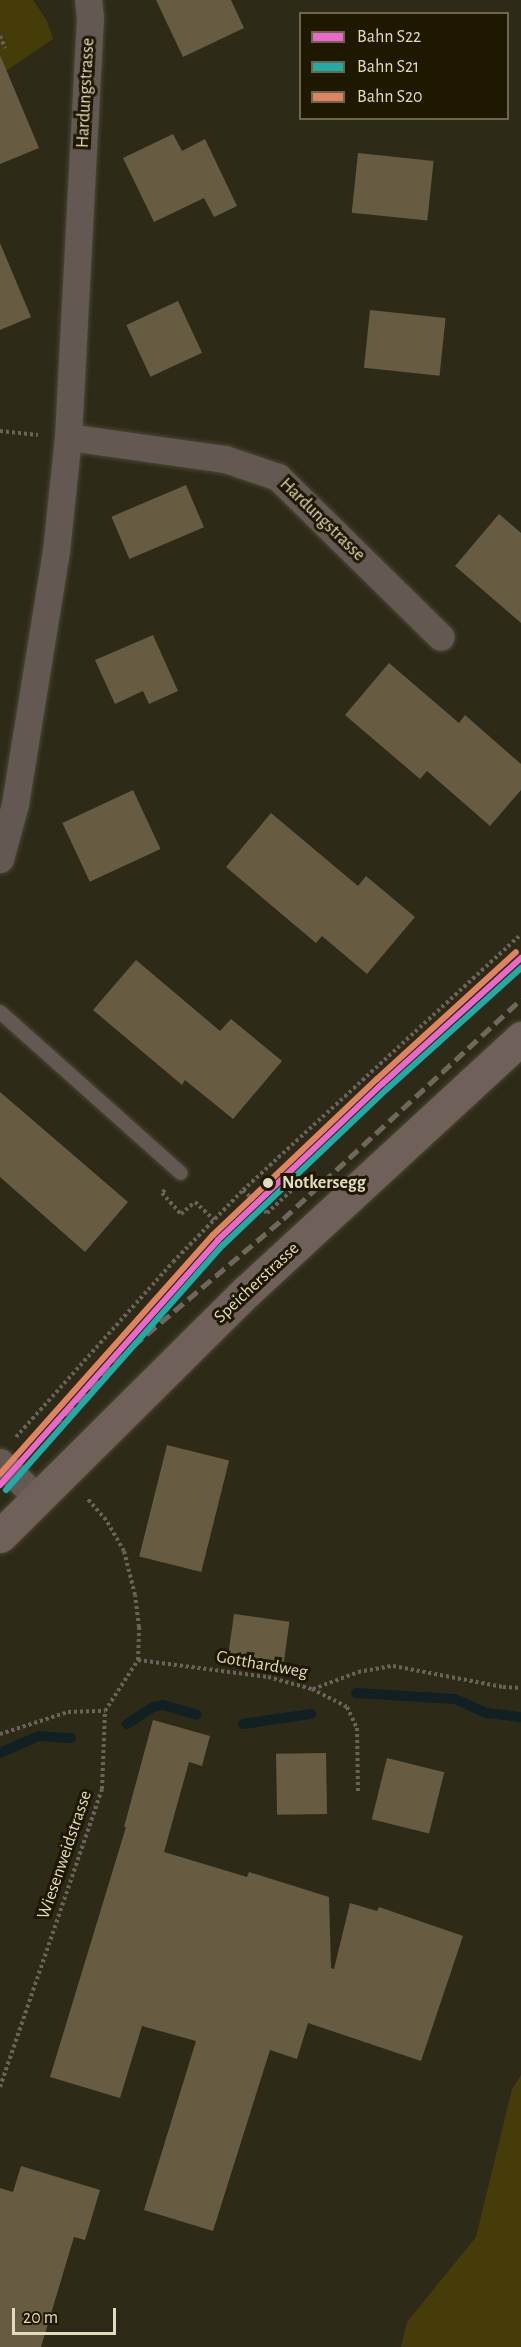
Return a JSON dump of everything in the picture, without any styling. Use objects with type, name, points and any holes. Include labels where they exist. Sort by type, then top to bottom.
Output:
[{"type":"main road","name":"Speicherstrasse","points":[[0,1536],[248,1290],[521,1038]]},
{"type":"street","name":"Hardungstrasse","points":[[0,859],[15,804],[56,551],[56,436],[90,18],[87,0]]},
{"type":"street","name":"Hardungstrasse","points":[[56,436],[225,459],[278,477],[441,637]]},
{"type":"street","points":[[5,1454],[39,1498]]},
{"type":"lane","points":[[0,1012],[181,1173]]},
{"type":"path","points":[[0,36],[4,48]]},
{"type":"path","points":[[0,431],[56,436]]},
{"type":"path","points":[[5,1454],[173,1262],[243,1190],[521,934]]},
{"type":"path","points":[[181,1173],[162,1193],[181,1214],[195,1202],[214,1220]]},
{"type":"path","points":[[243,1190],[267,1213],[303,1180]]},
{"type":"path","points":[[0,1734],[68,1712],[105,1711],[138,1660],[139,1627],[135,1594],[124,1551],[106,1520],[65,1474]]},
{"type":"path","name":"Gotthardweg","points":[[138,1660],[268,1677],[312,1689],[358,1672],[393,1666],[503,1687],[521,1688]]},
{"type":"path","points":[[312,1689],[347,1707],[357,1728],[358,1792]]},
{"type":"path","name":"Wiesenweidstrasse","points":[[0,2087],[102,1789],[105,1711]]},
{"type":"shaded area","points":[[0,0],[33,0],[47,21],[53,39],[0,75]]},
{"type":"shaded area","points":[[521,2075],[521,2347],[401,2347],[407,2322],[476,2237],[512,2089]]},
{"type":"building","points":[[156,0],[231,0],[244,28],[183,57]]},
{"type":"building","points":[[0,55],[39,148],[0,164]]},
{"type":"building","points":[[173,134],[182,151],[205,139],[237,206],[214,217],[204,198],[154,222],[123,158]]},
{"type":"building","points":[[358,153],[434,161],[427,221],[352,213]]},
{"type":"building","points":[[0,243],[31,317],[0,330]]},
{"type":"building","points":[[178,301],[202,353],[150,377],[126,325]]},
{"type":"building","points":[[370,310],[446,318],[440,376],[364,368]]},
{"type":"building","points":[[186,485],[204,527],[129,559],[111,517]]},
{"type":"building","points":[[499,514],[521,533],[521,623],[455,566]]},
{"type":"building","points":[[153,635],[178,691],[149,704],[143,691],[115,704],[95,660]]},
{"type":"building","points":[[389,663],[459,723],[465,715],[521,764],[521,790],[490,826],[427,771],[420,779],[345,715]]},
{"type":"building","points":[[133,790],[160,849],[90,882],[62,823]]},
{"type":"building","points":[[271,813],[358,886],[366,876],[415,917],[367,974],[322,936],[316,943],[226,867]]},
{"type":"building","points":[[136,960],[220,1031],[231,1019],[282,1061],[233,1119],[185,1080],[182,1085],[93,1010]]},
{"type":"building","points":[[0,1092],[128,1202],[85,1252],[0,1177]]},
{"type":"building","points":[[167,1445],[229,1460],[201,1572],[139,1557]]},
{"type":"building","points":[[234,1614],[289,1622],[283,1666],[228,1659]]},
{"type":"building","points":[[153,1720],[210,1736],[202,1766],[189,1762],[164,1852],[247,1877],[249,1872],[329,1897],[331,1968],[334,1969],[350,1903],[377,1911],[379,1907],[463,1936],[421,2061],[308,2023],[297,2059],[270,2050],[213,2231],[144,2210],[196,2041],[142,2026],[120,2098],[50,2077],[126,1827],[124,1827]]},
{"type":"building","points":[[326,1753],[327,1814],[277,1815],[276,1754]]},
{"type":"building","points":[[387,1758],[444,1772],[429,1833],[372,1819]]},
{"type":"building","points":[[21,2166],[100,2190],[85,2240],[74,2237],[41,2347],[0,2347],[0,2188],[13,2192]]},
{"type":"waterway","points":[[356,1693],[455,1699],[487,1713],[521,1717]]},
{"type":"waterway","points":[[127,1724],[153,1707],[163,1705],[197,1715]]},
{"type":"waterway","points":[[243,1724],[311,1714]]},
{"type":"waterway","points":[[0,1753],[39,1736],[71,1738]]},
{"type":"railway","points":[[39,1440],[133,1346],[283,1219],[521,999]]},
{"type":"rail line","name":"S20","points":[[0,1474],[213,1235],[377,1079],[516,952]]},
{"type":"rail line","name":"S22","points":[[0,1485],[218,1240],[382,1084],[521,958]]},
{"type":"rail line","name":"S21","points":[[6,1490],[223,1245],[387,1089],[521,968]]},
{"type":"place","name":"Notkersegg","points":[[268,1183]]}]
